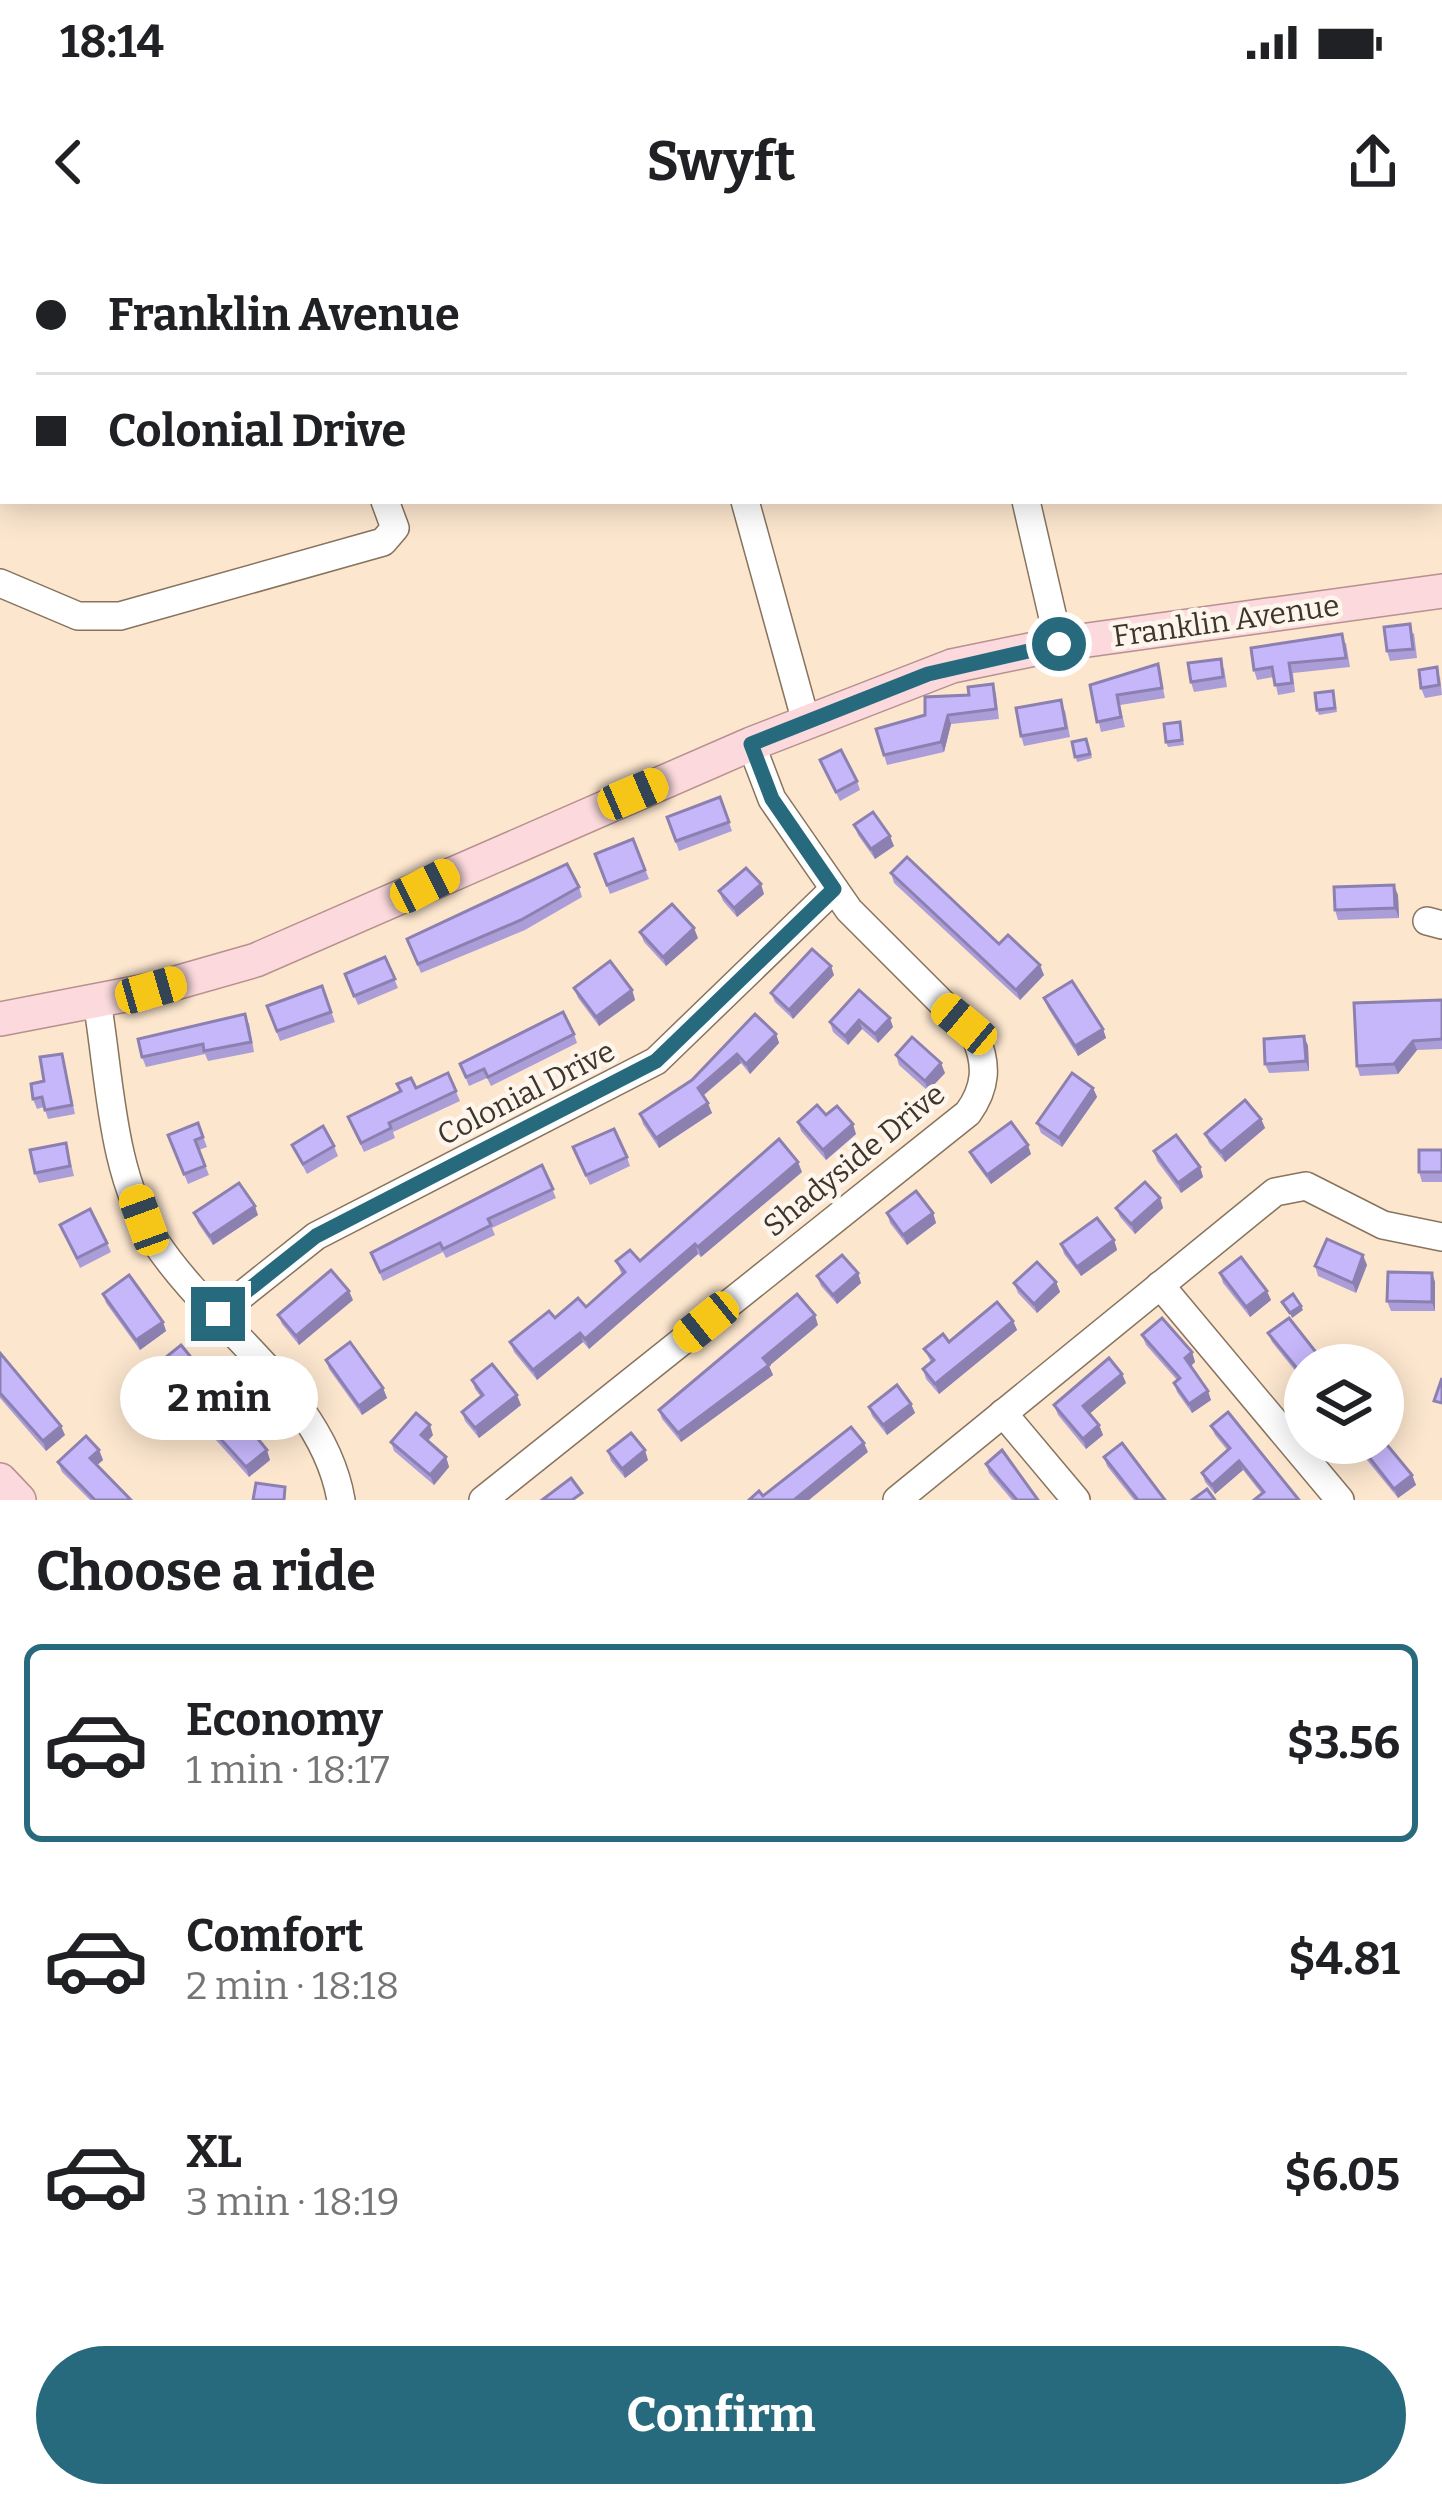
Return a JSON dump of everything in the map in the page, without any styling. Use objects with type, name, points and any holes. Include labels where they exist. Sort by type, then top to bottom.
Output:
[{"type":"main road","name":"Franklin Avenue","points":[[0,1019],[204,976],[307,941],[476,860],[751,744],[952,666],[1059,644],[1442,591]]},
{"type":"main road","points":[[0,1480],[19,1500]]},
{"type":"street","points":[[0,583],[78,616],[119,616],[383,542],[395,528],[387,504]]},
{"type":"street","points":[[746,504],[806,722]]},
{"type":"street","points":[[1027,504],[1059,644]]},
{"type":"street","name":"Shadyside Drive","points":[[483,1500],[968,1113],[978,1099],[985,1068],[975,1036],[886,952],[834,889],[772,799],[751,744]]},
{"type":"street","name":"Colonial Drive","points":[[218,1314],[316,1236],[656,1061],[834,889]]},
{"type":"street","points":[[97,1001],[124,1163],[138,1206],[167,1258],[318,1437],[341,1500]]},
{"type":"street","points":[[897,1500],[1269,1195],[1292,1186],[1321,1190],[1383,1225],[1442,1237]]},
{"type":"street","points":[[1160,1285],[1340,1500]]},
{"type":"street","points":[[1003,1413],[1076,1500]]},
{"type":"building","points":[[1410,624],[1413,649],[1387,651],[1384,627]]},
{"type":"building","points":[[1342,634],[1346,658],[1289,663],[1292,683],[1275,685],[1272,667],[1254,670],[1251,648]]},
{"type":"building","points":[[1221,659],[1223,677],[1191,682],[1188,663]]},
{"type":"building","points":[[1158,664],[1162,688],[1117,695],[1121,717],[1097,722],[1090,685]]},
{"type":"building","points":[[1437,667],[1439,685],[1421,688],[1419,670]]},
{"type":"building","points":[[993,684],[996,709],[948,715],[941,742],[884,755],[876,729],[925,715],[925,697],[969,695],[968,687]]},
{"type":"building","points":[[1333,691],[1335,708],[1317,710],[1315,693]]},
{"type":"building","points":[[1061,700],[1066,728],[1021,736],[1016,708]]},
{"type":"building","points":[[1180,722],[1182,740],[1166,742],[1164,724]]},
{"type":"building","points":[[1086,739],[1090,754],[1075,757],[1072,742]]},
{"type":"building","points":[[841,750],[857,781],[836,792],[820,760]]},
{"type":"building","points":[[720,797],[729,822],[676,841],[667,817]]},
{"type":"building","points":[[873,812],[890,836],[871,849],[854,825]]},
{"type":"building","points":[[633,839],[645,870],[607,885],[595,854]]},
{"type":"building","points":[[907,857],[999,944],[1008,935],[1040,965],[1016,990],[891,873]]},
{"type":"building","points":[[567,864],[579,887],[521,920],[418,964],[407,939]]},
{"type":"building","points":[[746,868],[761,884],[734,908],[719,891]]},
{"type":"building","points":[[1394,885],[1395,908],[1335,910],[1334,887]]},
{"type":"building","points":[[672,904],[694,928],[663,957],[640,932]]},
{"type":"building","points":[[812,949],[831,966],[789,1010],[771,993]]},
{"type":"building","points":[[385,957],[395,979],[354,996],[345,974]]},
{"type":"building","points":[[610,961],[632,990],[596,1017],[574,988]]},
{"type":"building","points":[[1072,981],[1103,1029],[1075,1046],[1044,998]]},
{"type":"building","points":[[322,986],[331,1012],[277,1031],[267,1006]]},
{"type":"building","points":[[859,990],[890,1018],[875,1034],[859,1020],[845,1036],[830,1022]]},
{"type":"building","points":[[1442,1000],[1442,1039],[1413,1041],[1394,1064],[1357,1066],[1354,1003]]},
{"type":"building","points":[[563,1012],[574,1034],[488,1077],[484,1069],[466,1077],[460,1064]]},
{"type":"building","points":[[245,1014],[251,1042],[204,1051],[203,1044],[142,1057],[138,1039]]},
{"type":"building","points":[[755,1014],[776,1034],[746,1064],[737,1054],[698,1088],[708,1103],[656,1138],[640,1114],[692,1080]]},
{"type":"building","points":[[1304,1036],[1306,1061],[1265,1064],[1264,1039]]},
{"type":"building","points":[[912,1037],[941,1063],[925,1081],[896,1055]]},
{"type":"building","points":[[62,1054],[72,1105],[45,1110],[42,1097],[33,1099],[31,1084],[44,1081],[40,1057]]},
{"type":"building","points":[[448,1073],[456,1091],[389,1123],[391,1128],[361,1143],[348,1117],[401,1091],[397,1084],[411,1078],[416,1088]]},
{"type":"building","points":[[1072,1073],[1093,1088],[1059,1138],[1037,1123]]},
{"type":"building","points":[[1245,1100],[1261,1119],[1221,1152],[1205,1134]]},
{"type":"building","points":[[817,1105],[826,1115],[837,1106],[853,1124],[823,1150],[798,1122]]},
{"type":"building","points":[[1011,1122],[1028,1145],[987,1175],[970,1152]]},
{"type":"building","points":[[198,1123],[203,1137],[195,1140],[205,1166],[184,1174],[168,1135]]},
{"type":"building","points":[[323,1126],[334,1146],[303,1164],[292,1145]]},
{"type":"building","points":[[614,1129],[627,1157],[586,1175],[573,1147]]},
{"type":"building","points":[[1176,1135],[1200,1167],[1178,1183],[1154,1151]]},
{"type":"building","points":[[779,1139],[798,1162],[585,1339],[580,1333],[533,1370],[510,1342],[549,1311],[555,1318],[578,1298],[586,1307],[625,1272],[616,1261],[630,1250],[640,1261]]},
{"type":"building","points":[[66,1143],[70,1166],[35,1173],[30,1150]]},
{"type":"building","points":[[1419,1150],[1442,1150],[1442,1172],[1419,1172]]},
{"type":"building","points":[[542,1165],[553,1189],[488,1219],[491,1225],[443,1249],[440,1243],[380,1272],[371,1253]]},
{"type":"building","points":[[1145,1182],[1160,1198],[1131,1224],[1116,1208]]},
{"type":"building","points":[[239,1183],[255,1206],[210,1236],[194,1213]]},
{"type":"building","points":[[916,1191],[933,1213],[903,1235],[887,1213]]},
{"type":"building","points":[[90,1209],[107,1243],[77,1258],[60,1225]]},
{"type":"building","points":[[1097,1218],[1114,1240],[1077,1267],[1061,1244]]},
{"type":"building","points":[[1327,1239],[1363,1255],[1353,1283],[1315,1266]]},
{"type":"building","points":[[842,1255],[858,1273],[833,1295],[817,1276]]},
{"type":"building","points":[[1241,1257],[1267,1291],[1246,1307],[1220,1273]]},
{"type":"building","points":[[1037,1262],[1056,1282],[1034,1304],[1014,1283]]},
{"type":"building","points":[[331,1270],[349,1291],[296,1336],[278,1315]]},
{"type":"building","points":[[1388,1272],[1432,1273],[1432,1302],[1387,1301]]},
{"type":"building","points":[[129,1275],[163,1322],[136,1340],[103,1294]]},
{"type":"building","points":[[797,1294],[815,1315],[763,1358],[769,1365],[678,1433],[659,1410]]},
{"type":"building","points":[[1293,1294],[1301,1306],[1290,1313],[1282,1302]]},
{"type":"building","points":[[997,1302],[1013,1321],[935,1384],[923,1369],[934,1360],[924,1349],[943,1334],[949,1342]]},
{"type":"building","points":[[1162,1318],[1192,1352],[1185,1358],[1208,1391],[1189,1404],[1174,1383],[1180,1378],[1142,1335]]},
{"type":"building","points":[[1289,1318],[1309,1344],[1284,1344],[1284,1352],[1268,1333]]},
{"type":"building","points":[[350,1342],[383,1388],[359,1406],[326,1360]]},
{"type":"building","points":[[181,1345],[267,1450],[246,1467],[155,1366]]},
{"type":"building","points":[[0,1353],[61,1426],[43,1441],[0,1393]]},
{"type":"building","points":[[1109,1358],[1122,1374],[1083,1406],[1099,1425],[1083,1439],[1054,1405]]},
{"type":"building","points":[[492,1364],[517,1395],[475,1428],[462,1412],[483,1395],[472,1380]]},
{"type":"building","points":[[1442,1378],[1442,1403],[1434,1401]]},
{"type":"building","points":[[897,1385],[911,1404],[883,1425],[869,1407]]},
{"type":"building","points":[[1228,1412],[1299,1500],[1254,1500],[1264,1492],[1239,1461],[1212,1485],[1202,1473],[1230,1448],[1211,1426]]},
{"type":"building","points":[[416,1413],[430,1425],[421,1435],[446,1457],[430,1475],[391,1442]]},
{"type":"building","points":[[851,1427],[864,1443],[794,1500],[749,1500],[759,1491],[763,1496]]},
{"type":"building","points":[[631,1433],[645,1450],[622,1469],[608,1451]]},
{"type":"building","points":[[86,1436],[99,1450],[90,1458],[131,1500],[95,1500],[58,1462]]},
{"type":"building","points":[[1122,1443],[1165,1500],[1138,1500],[1104,1457]]},
{"type":"building","points":[[1002,1450],[1038,1500],[1017,1500],[986,1464]]},
{"type":"building","points":[[1374,1464],[1403,1464],[1412,1475],[1394,1489]]},
{"type":"building","points":[[571,1478],[582,1493],[572,1500],[542,1500]]},
{"type":"building","points":[[256,1483],[285,1487],[284,1500],[253,1500]]},
{"type":"building","points":[[1207,1489],[1215,1500],[1192,1500]]},
{"type":"route","points":[[218,1314],[316,1236],[656,1061],[834,889],[772,799],[751,744],[952,666],[1059,644]]}]
